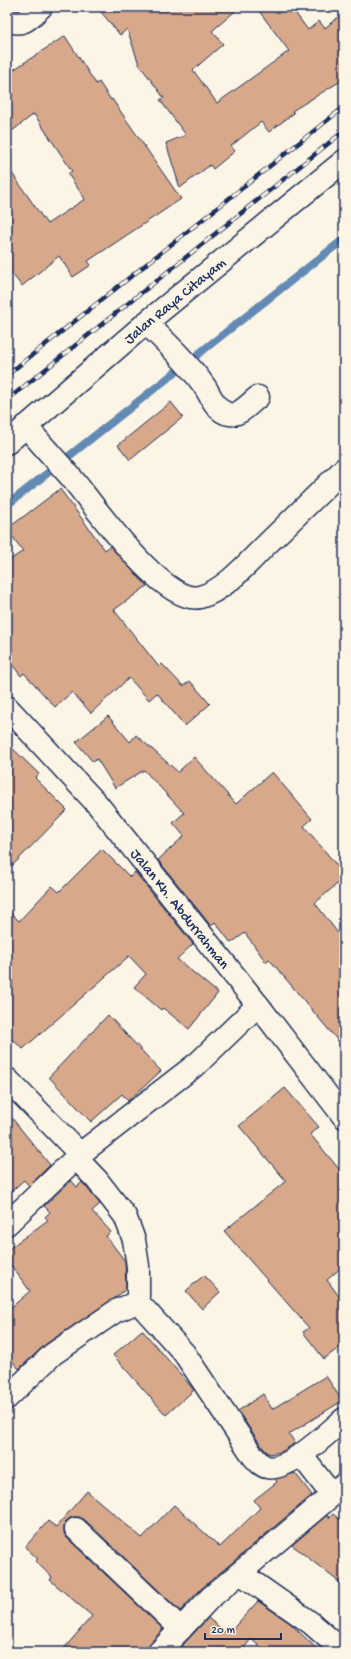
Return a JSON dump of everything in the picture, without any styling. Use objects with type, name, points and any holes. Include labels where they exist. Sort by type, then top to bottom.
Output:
[{"type":"street","points":[[7,20],[16,24],[24,23],[41,7]]},
{"type":"street","name":"Jalan Raya Citayam","points":[[7,443],[146,323],[344,161]]},
{"type":"street","points":[[146,323],[162,338],[200,380],[217,406],[224,412],[231,414],[239,412],[258,397]]},
{"type":"street","points":[[26,426],[70,477],[126,547],[169,588],[184,595],[198,597],[218,590],[245,566],[344,469]]},
{"type":"street","name":"Jalan Kh. Abdurrahman","points":[[7,707],[98,805],[258,1005],[344,1117]]},
{"type":"street","points":[[7,1224],[78,1156],[198,1063],[258,1005]]},
{"type":"street","points":[[7,1079],[78,1156],[125,1216],[134,1240],[138,1266],[138,1302],[184,1353],[253,1456],[260,1464],[268,1468],[289,1463],[301,1455],[344,1419]]},
{"type":"street","points":[[7,1398],[53,1354],[116,1311],[138,1302]]},
{"type":"street","points":[[159,1652],[210,1598],[338,1490],[301,1455]]},
{"type":"street","points":[[76,1529],[181,1629]]},
{"type":"street","points":[[240,1572],[311,1623],[344,1652]]},
{"type":"building","points":[[97,7],[240,7],[212,31],[223,44],[193,70],[217,103],[289,51],[256,7],[291,7],[308,30],[319,21],[325,28],[344,12],[344,79],[292,111],[294,113],[269,132],[261,122],[231,146],[235,151],[213,169],[210,165],[180,188],[166,143],[186,135],[160,100],[164,98],[139,64],[127,29],[120,35]]},
{"type":"building","points":[[65,36],[96,84],[99,82],[111,100],[112,99],[181,199],[88,261],[91,265],[73,277],[59,256],[22,286],[7,268],[7,166],[47,224],[85,199],[68,174],[72,171],[34,114],[7,135],[7,74]]},
{"type":"building","points":[[171,402],[183,417],[130,460],[118,445]]},
{"type":"building","points":[[60,489],[105,550],[110,546],[147,586],[114,610],[159,667],[162,664],[183,686],[190,681],[210,704],[185,726],[157,693],[149,700],[129,678],[91,713],[72,692],[55,707],[24,673],[21,676],[7,658],[7,562],[23,551],[7,529]]},
{"type":"building","points":[[108,716],[130,742],[136,735],[178,772],[194,757],[236,804],[272,772],[312,819],[304,826],[344,874],[344,878],[315,903],[344,941],[344,1048],[269,959],[266,962],[245,933],[231,943],[215,922],[211,926],[158,860],[184,836],[173,823],[184,813],[144,770],[115,788],[97,759],[93,762],[76,742]]},
{"type":"building","points":[[7,743],[39,774],[35,778],[67,810],[7,871]]},
{"type":"building","points":[[102,849],[130,877],[135,872],[193,944],[177,959],[218,993],[189,1029],[163,1008],[161,1010],[134,987],[146,974],[129,956],[23,1049],[7,1035],[7,909],[19,921],[52,886],[59,892]]},
{"type":"building","points":[[108,1015],[161,1071],[128,1101],[122,1094],[91,1122],[49,1077]]},
{"type":"building","points":[[285,1088],[319,1127],[310,1134],[344,1175],[344,1265],[327,1280],[344,1303],[344,1344],[324,1359],[303,1332],[309,1328],[224,1231],[286,1181],[239,1126]]},
{"type":"building","points":[[7,1112],[50,1165],[29,1186],[24,1180],[7,1195]]},
{"type":"building","points":[[71,1180],[77,1187],[82,1182],[100,1204],[92,1211],[111,1232],[106,1236],[125,1261],[126,1289],[46,1344],[19,1369],[7,1355],[7,1311],[30,1291],[7,1260],[7,1250],[48,1220],[45,1217],[50,1212],[44,1206]]},
{"type":"building","points":[[204,1275],[220,1292],[202,1309],[186,1291]]},
{"type":"building","points":[[142,1330],[194,1390],[166,1415],[113,1355]]},
{"type":"building","points":[[326,1376],[342,1401],[289,1434],[295,1443],[281,1452],[269,1454],[263,1448],[238,1411],[263,1394],[272,1409]]},
{"type":"building","points":[[295,1473],[312,1495],[202,1588],[180,1611],[85,1520],[79,1517],[72,1517],[67,1520],[64,1526],[64,1533],[67,1538],[163,1629],[150,1643],[146,1652],[61,1652],[92,1616],[50,1580],[52,1577],[35,1561],[38,1559],[25,1547],[48,1521],[56,1527],[87,1491],[142,1538],[174,1505],[220,1547],[260,1508],[254,1500],[277,1482],[275,1479]]},
{"type":"building","points":[[333,1514],[344,1523],[344,1586],[292,1545],[327,1515],[329,1518]]},
{"type":"building","points":[[258,1601],[290,1623],[320,1652],[266,1652],[251,1639],[244,1648],[249,1652],[184,1652],[180,1648],[208,1618],[228,1634]]},
{"type":"waterway","points":[[7,505],[344,239]]},
{"type":"railway","points":[[7,375],[344,107]]},
{"type":"railway","points":[[7,400],[344,131]]}]
